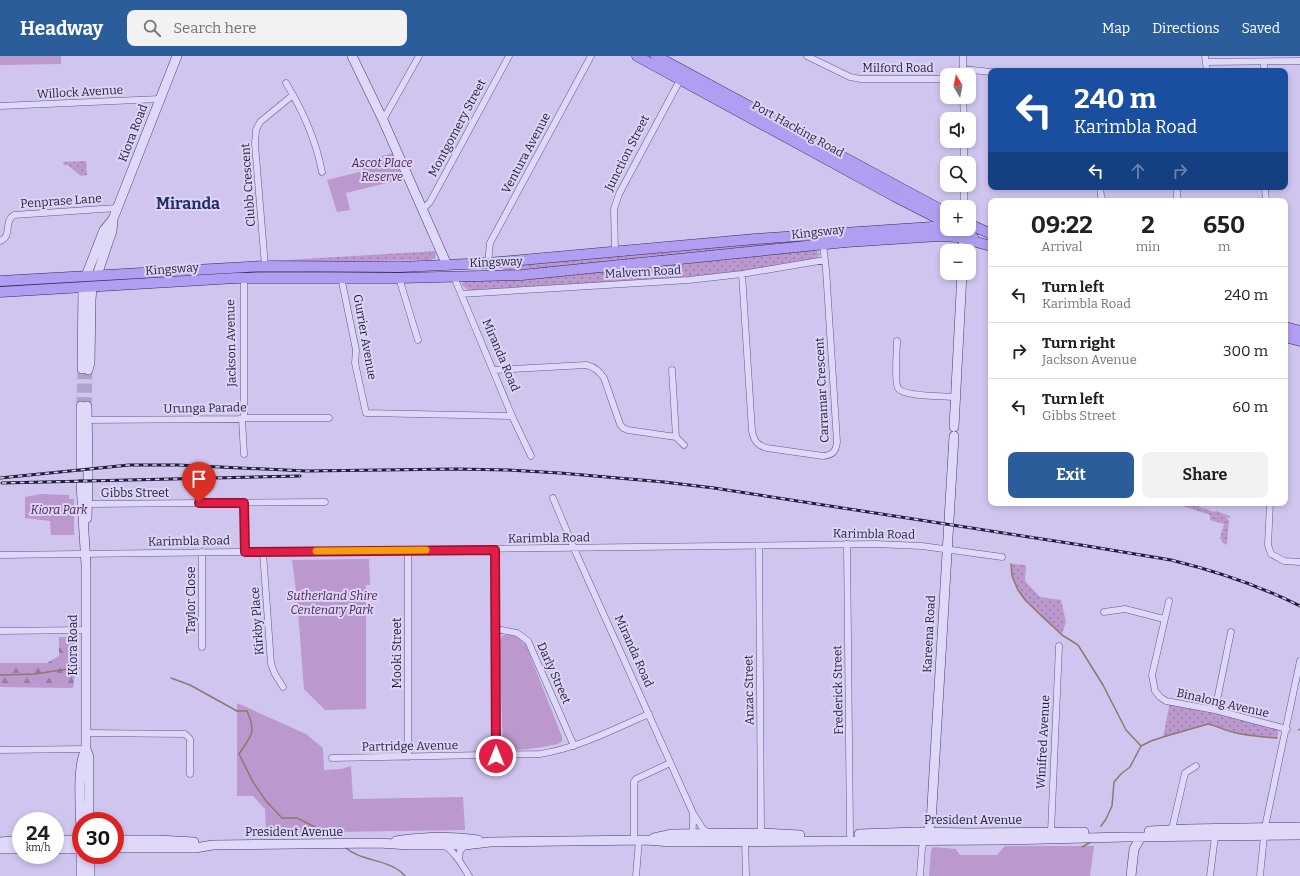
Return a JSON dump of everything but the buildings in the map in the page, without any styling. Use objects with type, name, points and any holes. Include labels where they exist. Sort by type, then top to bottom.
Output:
[{"type":"main road","name":"Kiora Road","points":[[85,370],[88,288],[86,276],[104,230],[113,219],[118,208],[177,56]]},
{"type":"main road","points":[[352,56],[383,120],[447,265]]},
{"type":"main road","name":"Port Hacking Road","points":[[637,56],[682,75],[940,209]]},
{"type":"main road","name":"Port Hacking Road","points":[[656,56],[682,75],[894,196],[940,219]]},
{"type":"main road","points":[[901,229],[912,225],[918,220],[919,212],[915,206]]},
{"type":"main road","name":"Kiora Road","points":[[88,288],[96,275],[112,231],[113,219]]},
{"type":"main road","name":"Kingsway","points":[[0,281],[265,266],[400,267],[488,263],[822,234],[940,226]]},
{"type":"main road","name":"Kingsway","points":[[976,232],[988,234]]},
{"type":"main road","points":[[822,234],[823,245]]},
{"type":"main road","name":"Kingsway","points":[[0,292],[244,278],[399,278],[522,274],[823,245],[940,236]]},
{"type":"main road","name":"Kingsway","points":[[975,236],[988,243]]},
{"type":"main road","name":"Miranda Road","points":[[447,265],[454,277]]},
{"type":"main road","name":"Gurrier Avenue","points":[[339,266],[341,277]]},
{"type":"main road","name":"Jackson Avenue","points":[[244,267],[244,278]]},
{"type":"main road","name":"Kareena Road","points":[[926,836],[931,823],[962,280]]},
{"type":"main road","points":[[1288,328],[1300,331]]},
{"type":"main road","points":[[1288,338],[1300,341]]},
{"type":"main road","name":"Kiora Road","points":[[84,406],[85,475],[88,504],[85,541]]},
{"type":"main road","name":"Kiora Road","points":[[85,475],[82,504],[86,554],[86,749],[89,756],[89,812]]},
{"type":"main road","name":"Kiora Road","points":[[81,812],[81,773],[83,756],[86,749]]},
{"type":"main road","name":"President Avenue","points":[[1051,836],[1146,832],[1215,836],[1265,832],[1300,827]]},
{"type":"main road","name":"President Avenue","points":[[379,843],[444,846],[490,842],[640,840],[671,842],[761,833],[808,835],[1141,837],[1172,833],[1265,832],[1300,835]]},
{"type":"main road","name":"President Avenue","points":[[640,840],[672,834],[710,833],[745,841],[926,836]]},
{"type":"main road","points":[[1125,837],[1134,849]]},
{"type":"main road","points":[[1131,876],[1134,849],[1141,837]]},
{"type":"main road","name":"President Avenue","points":[[124,848],[195,848],[209,845],[349,844],[379,843],[411,839],[449,838],[465,838],[490,842]]},
{"type":"main road","name":"President Avenue","points":[[124,840],[162,840],[195,842],[209,845]]},
{"type":"main road","points":[[0,842],[12,841]]},
{"type":"main road","points":[[0,849],[12,849]]},
{"type":"main road","points":[[81,864],[81,876]]},
{"type":"main road","points":[[90,864],[90,876]]},
{"type":"street","points":[[383,120],[419,56]]},
{"type":"street","name":"Montgomery Street","points":[[423,209],[430,202],[509,56]]},
{"type":"street","name":"Ventura Avenue","points":[[488,263],[490,242],[591,56]]},
{"type":"street","name":"Milford Road","points":[[807,56],[850,77],[861,79],[940,78]]},
{"type":"street","points":[[963,56],[963,68]]},
{"type":"street","points":[[1206,59],[1264,62],[1282,59],[1300,61]]},
{"type":"street","points":[[1264,62],[1264,68]]},
{"type":"street","points":[[976,72],[988,72]]},
{"type":"street","name":"Junction Street","points":[[615,251],[614,209],[619,194],[682,75]]},
{"type":"street","points":[[286,83],[311,132],[322,172]]},
{"type":"street","name":"Clubb Crescent","points":[[265,266],[255,144],[256,130],[260,122],[293,95]]},
{"type":"street","name":"Willock Avenue","points":[[0,106],[160,99]]},
{"type":"street","name":"Penprase Lane","points":[[0,241],[5,239],[7,235],[8,222],[14,215],[118,208]]},
{"type":"street","name":"Carramar Crescent","points":[[742,274],[752,431],[756,442],[760,446],[767,448],[823,456],[830,455],[836,450],[837,442],[826,269],[823,245]]},
{"type":"street","name":"Malvern Road","points":[[461,294],[689,280],[742,274],[824,260]]},
{"type":"street","name":"Gurrier Avenue","points":[[341,277],[356,350],[355,363],[366,413],[512,416]]},
{"type":"street","name":"Miranda Road","points":[[454,277],[530,456]]},
{"type":"street","name":"Jackson Avenue","points":[[244,278],[244,454]]},
{"type":"street","points":[[399,278],[418,340]]},
{"type":"street","points":[[897,341],[896,383],[900,391],[910,394],[955,397]]},
{"type":"street","points":[[494,370],[586,365],[594,367],[604,378],[620,424],[623,428],[676,437],[684,445]]},
{"type":"street","points":[[672,370],[676,437]]},
{"type":"street","name":"Urunga Parade","points":[[84,420],[329,418]]},
{"type":"street","name":"Miranda Road","points":[[553,498],[693,813],[703,829],[710,833]]},
{"type":"street","name":"Gibbs Street","points":[[88,504],[325,502]]},
{"type":"street","points":[[244,503],[245,552]]},
{"type":"street","points":[[1270,506],[1268,545],[1271,554],[1274,557],[1284,561],[1300,562]]},
{"type":"street","name":"Karimbla Road","points":[[0,555],[495,550],[847,544],[947,548],[1002,557]]},
{"type":"street","name":"Frederick Street","points":[[847,544],[850,835]]},
{"type":"street","name":"Anzac Street","points":[[759,546],[761,833]]},
{"type":"street","name":"Mooki Street","points":[[408,550],[408,757]]},
{"type":"street","points":[[495,550],[496,756]]},
{"type":"street","name":"Taylor Close","points":[[202,552],[202,647]]},
{"type":"street","name":"Kirkby Place","points":[[263,552],[270,655],[273,670],[283,687]]},
{"type":"street","name":"Binalong Avenue","points":[[1169,601],[1152,675],[1155,691],[1160,697],[1166,701],[1215,710],[1286,729]]},
{"type":"street","points":[[1104,612],[1125,609],[1164,619]]},
{"type":"street","name":"Darly Street","points":[[496,629],[517,633],[528,641],[574,746]]},
{"type":"street","points":[[0,631],[86,630]]},
{"type":"street","points":[[1215,710],[1231,632]]},
{"type":"street","name":"Winifred Avenue","points":[[1051,836],[1059,646]]},
{"type":"street","points":[[1260,876],[1265,832],[1300,661]]},
{"type":"street","name":"Partridge Avenue","points":[[332,758],[540,754],[574,746],[649,714]]},
{"type":"street","points":[[86,733],[185,734],[190,739],[190,774]]},
{"type":"street","points":[[0,750],[86,749]]},
{"type":"street","points":[[636,876],[640,840],[634,782],[636,779],[670,763]]},
{"type":"street","points":[[1172,833],[1185,773],[1196,766]]},
{"type":"street","name":"Miranda Road","points":[[692,834],[694,823],[693,813]]},
{"type":"street","points":[[692,834],[697,838],[725,837]]},
{"type":"street","points":[[920,876],[922,848],[926,836]]},
{"type":"street","points":[[1210,876],[1215,836]]},
{"type":"street","points":[[745,841],[746,876]]},
{"type":"street","points":[[459,860],[460,851],[465,845]]},
{"type":"street","points":[[444,846],[450,849],[469,876]]},
{"type":"green space","points":[[0,56],[61,56],[61,64],[0,65]]},
{"type":"green space","name":"Ascot Place Reserve","points":[[393,153],[403,179],[346,193],[350,210],[337,212],[327,180],[363,171],[361,162]]},
{"type":"green space","points":[[86,161],[87,175],[81,176],[68,165],[64,165],[63,162]]},
{"type":"green space","points":[[776,241],[777,249],[816,250],[820,254],[814,262],[742,274],[471,293],[462,285],[464,281],[533,273],[503,270],[503,261]]},
{"type":"green space","points":[[435,251],[435,258],[430,260],[272,261]]},
{"type":"green space","name":"Kiora Park","points":[[41,494],[69,495],[69,499],[74,499],[74,535],[51,535],[50,521],[25,518],[25,497]]},
{"type":"green space","points":[[1183,506],[1199,506],[1230,516],[1230,518],[1228,517],[1227,519],[1229,520],[1227,545],[1223,543],[1220,538],[1224,524],[1210,520],[1210,515]]},
{"type":"green space","name":"Sutherland Shire Centenary Park","points":[[369,559],[370,585],[366,585],[366,709],[325,710],[304,689],[297,598],[292,560]]},
{"type":"green space","points":[[1011,564],[1026,565],[1025,581],[1040,597],[1061,600],[1066,622],[1062,634],[1038,614],[1018,591],[1012,574]]},
{"type":"green space","points":[[508,634],[518,637],[526,645],[562,737],[562,741],[558,744],[522,750],[503,747],[499,642],[502,636]]},
{"type":"green space","points":[[59,637],[74,637],[77,661],[73,688],[0,687],[0,663],[47,663],[59,656]]},
{"type":"green space","points":[[1170,702],[1279,727],[1277,738],[1232,732],[1208,724],[1163,737]]},
{"type":"green space","points":[[237,703],[306,734],[323,748],[324,770],[341,769],[351,766],[353,799],[463,797],[465,830],[266,833],[265,809],[253,796],[237,796]]},
{"type":"green space","points":[[1005,846],[1094,846],[1090,876],[929,876],[931,850],[933,847],[956,849],[960,855],[997,855]]},
{"type":"waterway","points":[[1011,564],[1012,576],[1018,590],[1026,601],[1062,635],[1078,645],[1103,685],[1126,730],[1141,746]]},
{"type":"waterway","points":[[0,675],[35,674],[79,668]]},
{"type":"waterway","points":[[171,678],[190,685],[237,711],[247,711],[252,724],[252,730],[247,743],[239,754],[253,782],[266,801],[282,818],[297,818],[338,840]]},
{"type":"waterway","points":[[1101,826],[1112,806],[1114,782],[1130,767],[1141,746],[1163,737],[1208,724],[1238,733],[1277,738]]},
{"type":"waterway","points":[[1082,847],[1091,842]]},
{"type":"waterway","points":[[346,848],[360,856],[392,866],[405,876]]},
{"type":"tunnel","points":[[81,406],[82,369]]},
{"type":"tunnel","points":[[87,406],[88,370]]},
{"type":"railway","points":[[0,478],[129,465],[178,465],[307,471],[457,469],[508,470],[664,482],[714,488],[1171,560],[1237,579],[1300,606]]},
{"type":"railway","points":[[2,483],[300,476]]},
{"type":"slow traffic","points":[[316,551],[426,550]]},
{"type":"district","name":"Miranda","points":[[188,203]]},
{"type":"route","points":[[199,503],[244,503],[245,552],[495,550],[496,756]]}]
